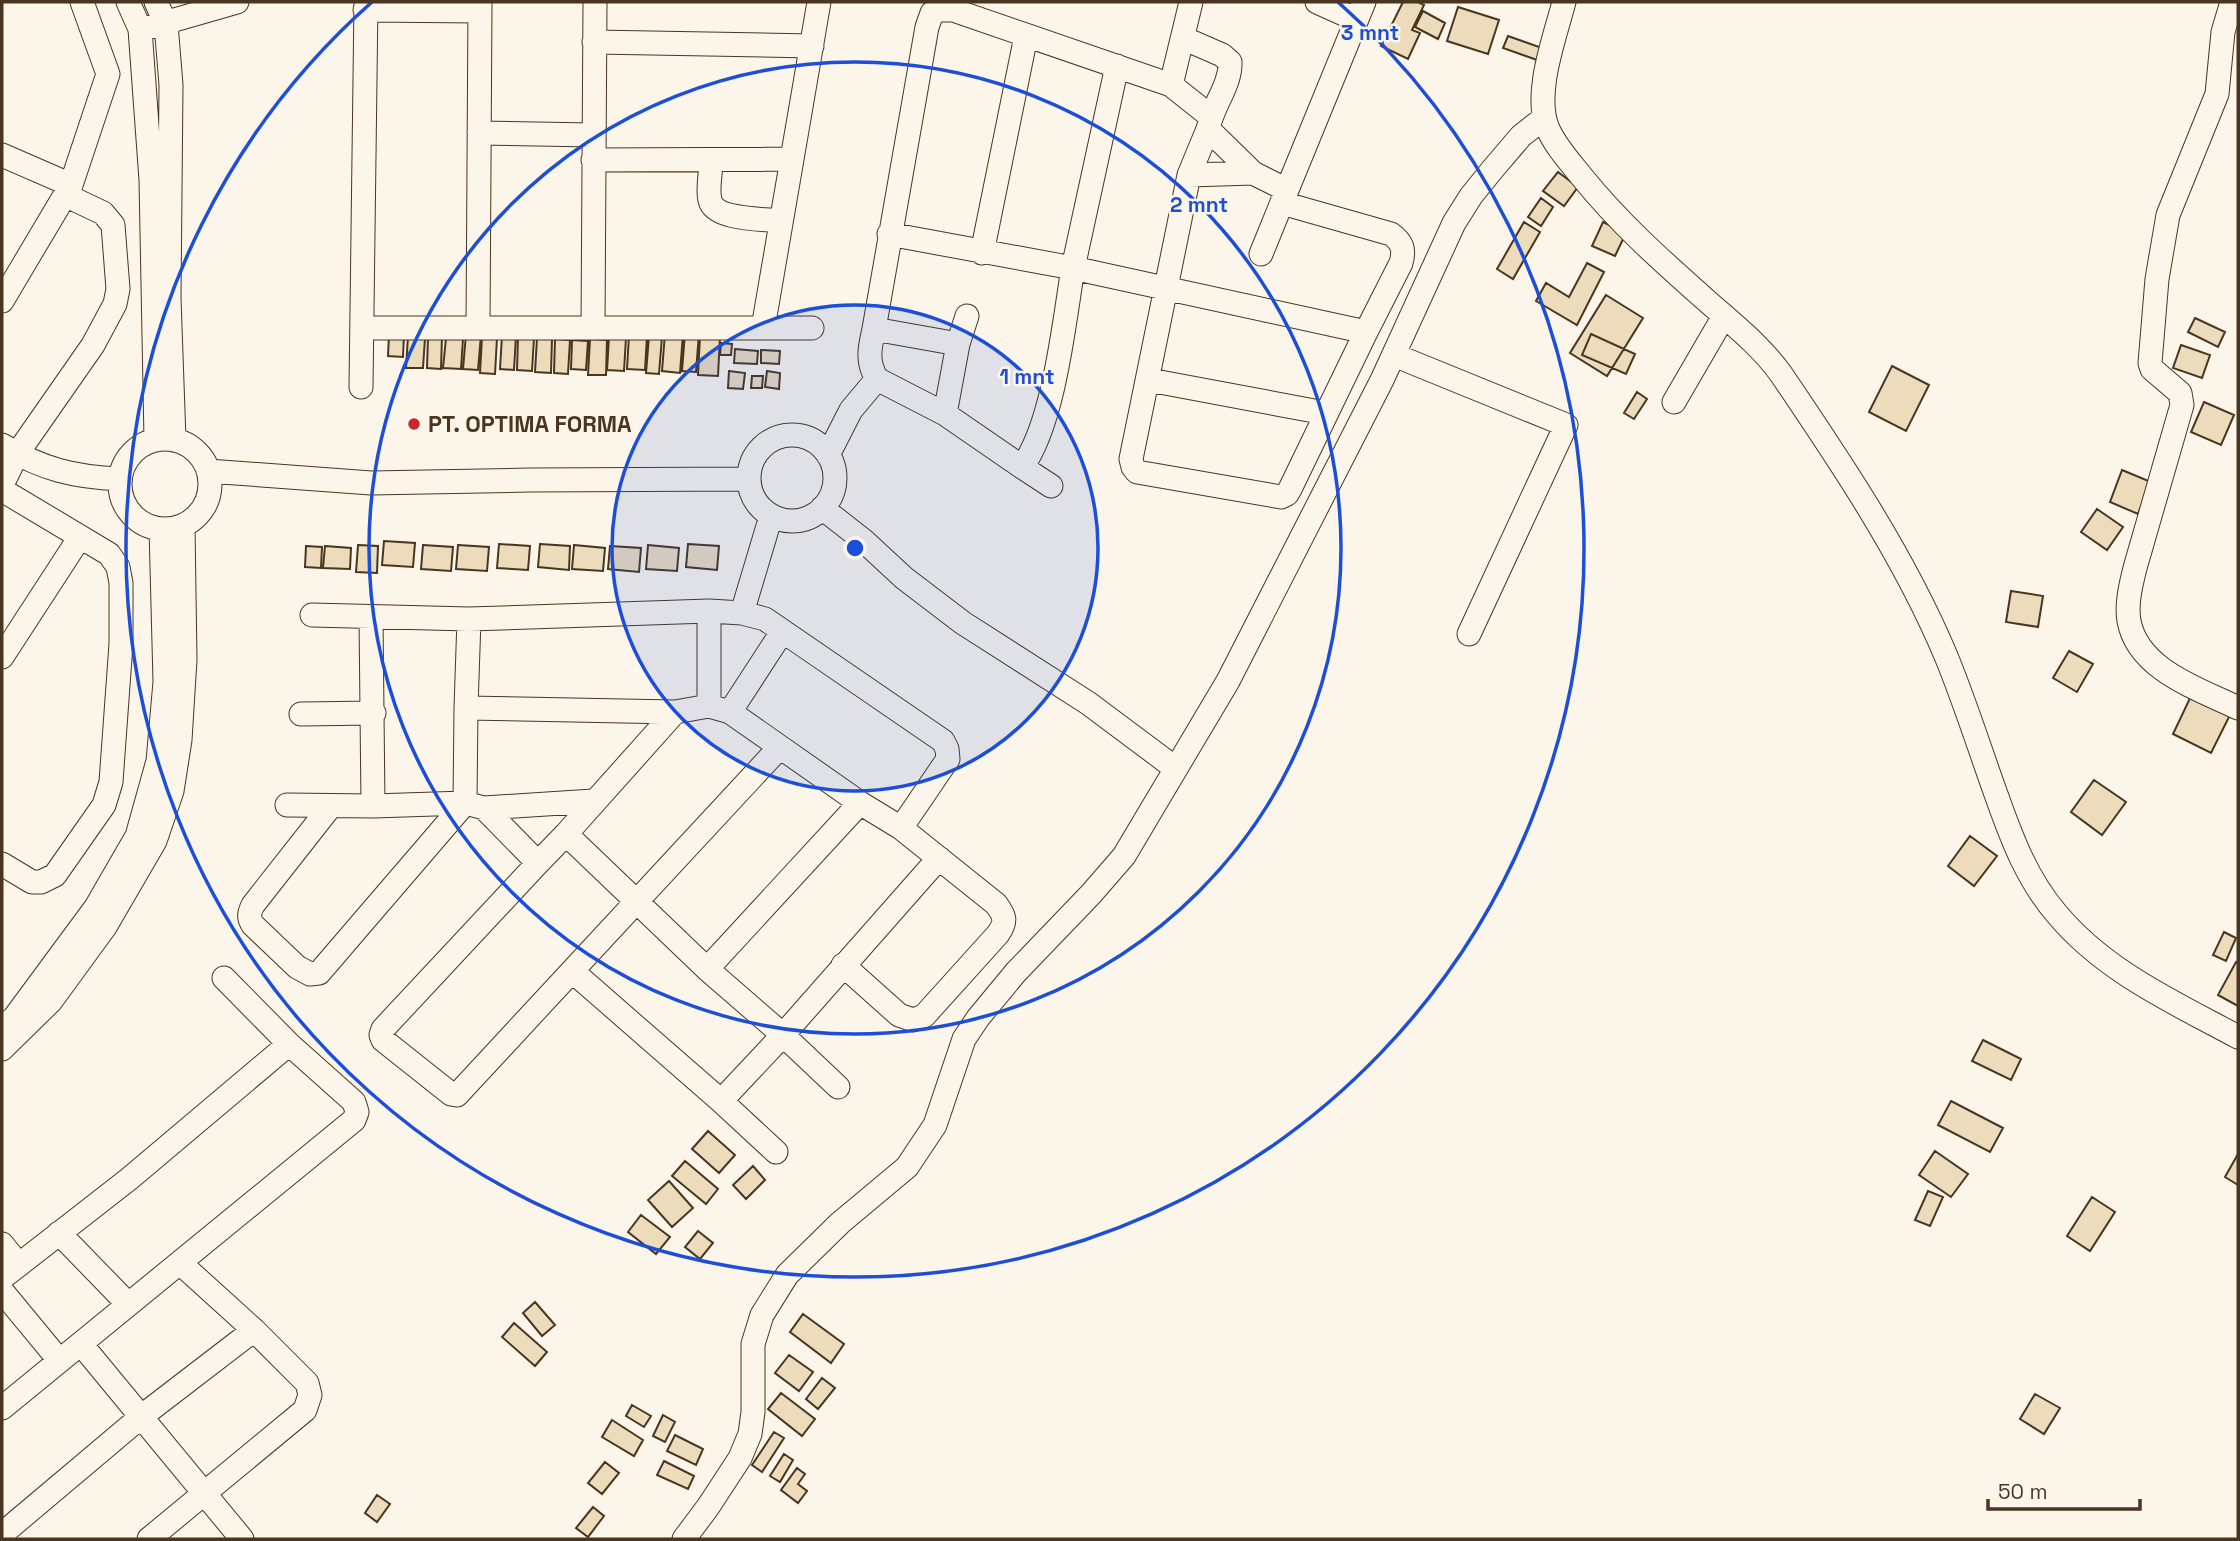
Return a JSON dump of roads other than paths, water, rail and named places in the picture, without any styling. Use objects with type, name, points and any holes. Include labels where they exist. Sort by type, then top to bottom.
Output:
[{"type":"street","points":[[2,300],[68,190],[108,74],[82,2]]},
{"type":"street","points":[[128,2],[140,29],[165,440]]},
{"type":"street","points":[[156,2],[166,24],[171,85],[165,440]]},
{"type":"street","points":[[140,29],[166,24],[237,2]]},
{"type":"street","points":[[593,328],[595,2]]},
{"type":"street","points":[[763,328],[820,2]]},
{"type":"street","points":[[1171,85],[1191,2]]},
{"type":"street","points":[[1261,254],[1360,11],[1317,2]]},
{"type":"street","points":[[1564,2],[1547,72],[1543,102],[1544,118],[1555,142],[1593,191],[1626,227],[1760,348],[1779,371],[1910,580],[1947,659],[2011,835],[2041,894],[2073,933],[2103,960],[2238,1037]]},
{"type":"street","points":[[2232,2],[2223,32],[2217,94],[2168,215],[2157,279],[2150,363],[2152,369],[2180,393],[2182,405],[2135,568],[2128,619],[2134,640],[2146,656],[2182,681],[2238,708]]},
{"type":"street","points":[[361,387],[365,6],[480,6],[478,328]]},
{"type":"street","points":[[1051,486],[945,414],[877,379],[871,369],[869,355],[889,234],[932,13],[953,10],[1171,85],[1209,122],[1253,173],[1284,196],[1391,234],[1401,242],[1404,254],[1287,494],[1281,498],[1128,469],[1149,380],[1189,175],[1209,122],[1229,74],[1230,62],[1222,55],[1183,38]]},
{"type":"street","points":[[982,253],[1026,36]]},
{"type":"street","points":[[594,42],[812,46]]},
{"type":"street","points":[[1022,467],[1040,435],[1116,66]]},
{"type":"street","points":[[684,1539],[740,1458],[750,1434],[753,1412],[752,1344],[762,1315],[787,1275],[840,1223],[907,1167],[935,1125],[964,1039],[978,1018],[1016,972],[1124,856],[1228,681],[1394,355],[1454,223],[1471,196],[1521,136],[1544,118]]},
{"type":"street","points":[[479,133],[593,135]]},
{"type":"street","points":[[2,155],[68,190],[103,213],[113,225],[118,289],[115,304],[93,345],[9,449],[2,485]]},
{"type":"street","points":[[593,160],[792,159]]},
{"type":"street","points":[[711,161],[710,201],[714,210],[723,215],[781,221]]},
{"type":"street","points":[[1189,175],[1253,173]]},
{"type":"street","points":[[889,234],[1073,268],[1366,332]]},
{"type":"street","points":[[945,414],[958,344],[967,316]]},
{"type":"street","points":[[1674,402],[1724,316]]},
{"type":"street","points":[[362,328],[813,328]]},
{"type":"street","points":[[874,329],[958,344]]},
{"type":"street","points":[[1394,355],[1566,425],[1469,634]]},
{"type":"street","points":[[828,455],[851,410],[877,379]]},
{"type":"street","points":[[1149,380],[1325,413]]},
{"type":"street","points":[[797,435],[820,445],[828,455],[834,483],[832,493],[822,508],[808,517],[783,520],[771,516],[755,500],[749,479],[754,457],[761,447],[772,439],[797,435]]},
{"type":"street","points":[[165,440],[196,451],[208,471],[210,488],[206,503],[196,517],[172,527],[147,526],[131,513],[121,494],[120,479],[131,453],[143,444],[165,440]]},
{"type":"street","points":[[9,449],[46,468],[94,478],[120,479]]},
{"type":"street","points":[[208,471],[371,483],[749,479]]},
{"type":"street","points":[[2,490],[109,554],[118,567],[121,583],[121,644],[111,782],[104,805],[55,875],[41,882],[32,882],[2,864]]},
{"type":"street","points":[[822,508],[863,540],[904,578],[963,623],[1088,703],[1175,768]]},
{"type":"street","points":[[742,613],[771,516]]},
{"type":"street","points":[[2,1027],[13,1018],[96,907],[137,836],[158,761],[165,682],[172,527]]},
{"type":"street","points":[[2,1049],[51,1000],[105,927],[155,841],[172,791],[180,740],[185,660],[172,527]]},
{"type":"street","points":[[2,657],[80,537]]},
{"type":"street","points":[[709,611],[719,709]]},
{"type":"street","points":[[312,615],[469,619],[709,611],[742,613],[765,619],[943,741],[948,760],[901,828]]},
{"type":"street","points":[[371,617],[373,806]]},
{"type":"street","points":[[469,619],[466,708],[475,806],[538,863]]},
{"type":"street","points":[[719,709],[782,632]]},
{"type":"street","points":[[466,708],[675,712],[719,709],[901,828],[996,904],[1004,914],[1005,924],[998,934],[924,1016],[913,1020],[900,1015],[843,965]]},
{"type":"street","points":[[675,712],[566,834],[383,1029],[383,1040],[451,1094],[457,1095],[779,747]]},
{"type":"street","points":[[301,713],[373,713]]},
{"type":"street","points":[[287,804],[330,807],[475,806],[593,801]]},
{"type":"street","points":[[707,969],[860,803]]},
{"type":"street","points":[[330,807],[253,905],[249,919],[297,968],[310,974],[319,973],[475,806]]},
{"type":"street","points":[[566,834],[707,969],[838,1087]]},
{"type":"street","points":[[721,1101],[939,858]]},
{"type":"street","points":[[572,971],[776,1152]]},
{"type":"street","points":[[2,1408],[354,1120],[357,1112],[354,1102],[289,1044],[224,978]]},
{"type":"street","points":[[2,1244],[10,1271],[129,1179],[289,1044]]},
{"type":"street","points":[[60,1233],[128,1304]]},
{"type":"street","points":[[149,1539],[309,1404],[307,1383],[254,1330],[180,1264]]},
{"type":"street","points":[[2,1291],[59,1360]]},
{"type":"street","points":[[2,1534],[142,1416],[254,1330]]},
{"type":"street","points":[[81,1344],[142,1416],[202,1494],[242,1539]]},
{"type":"place","name":"PT. OPTIMA FORMA","points":[[414,424]]}]
